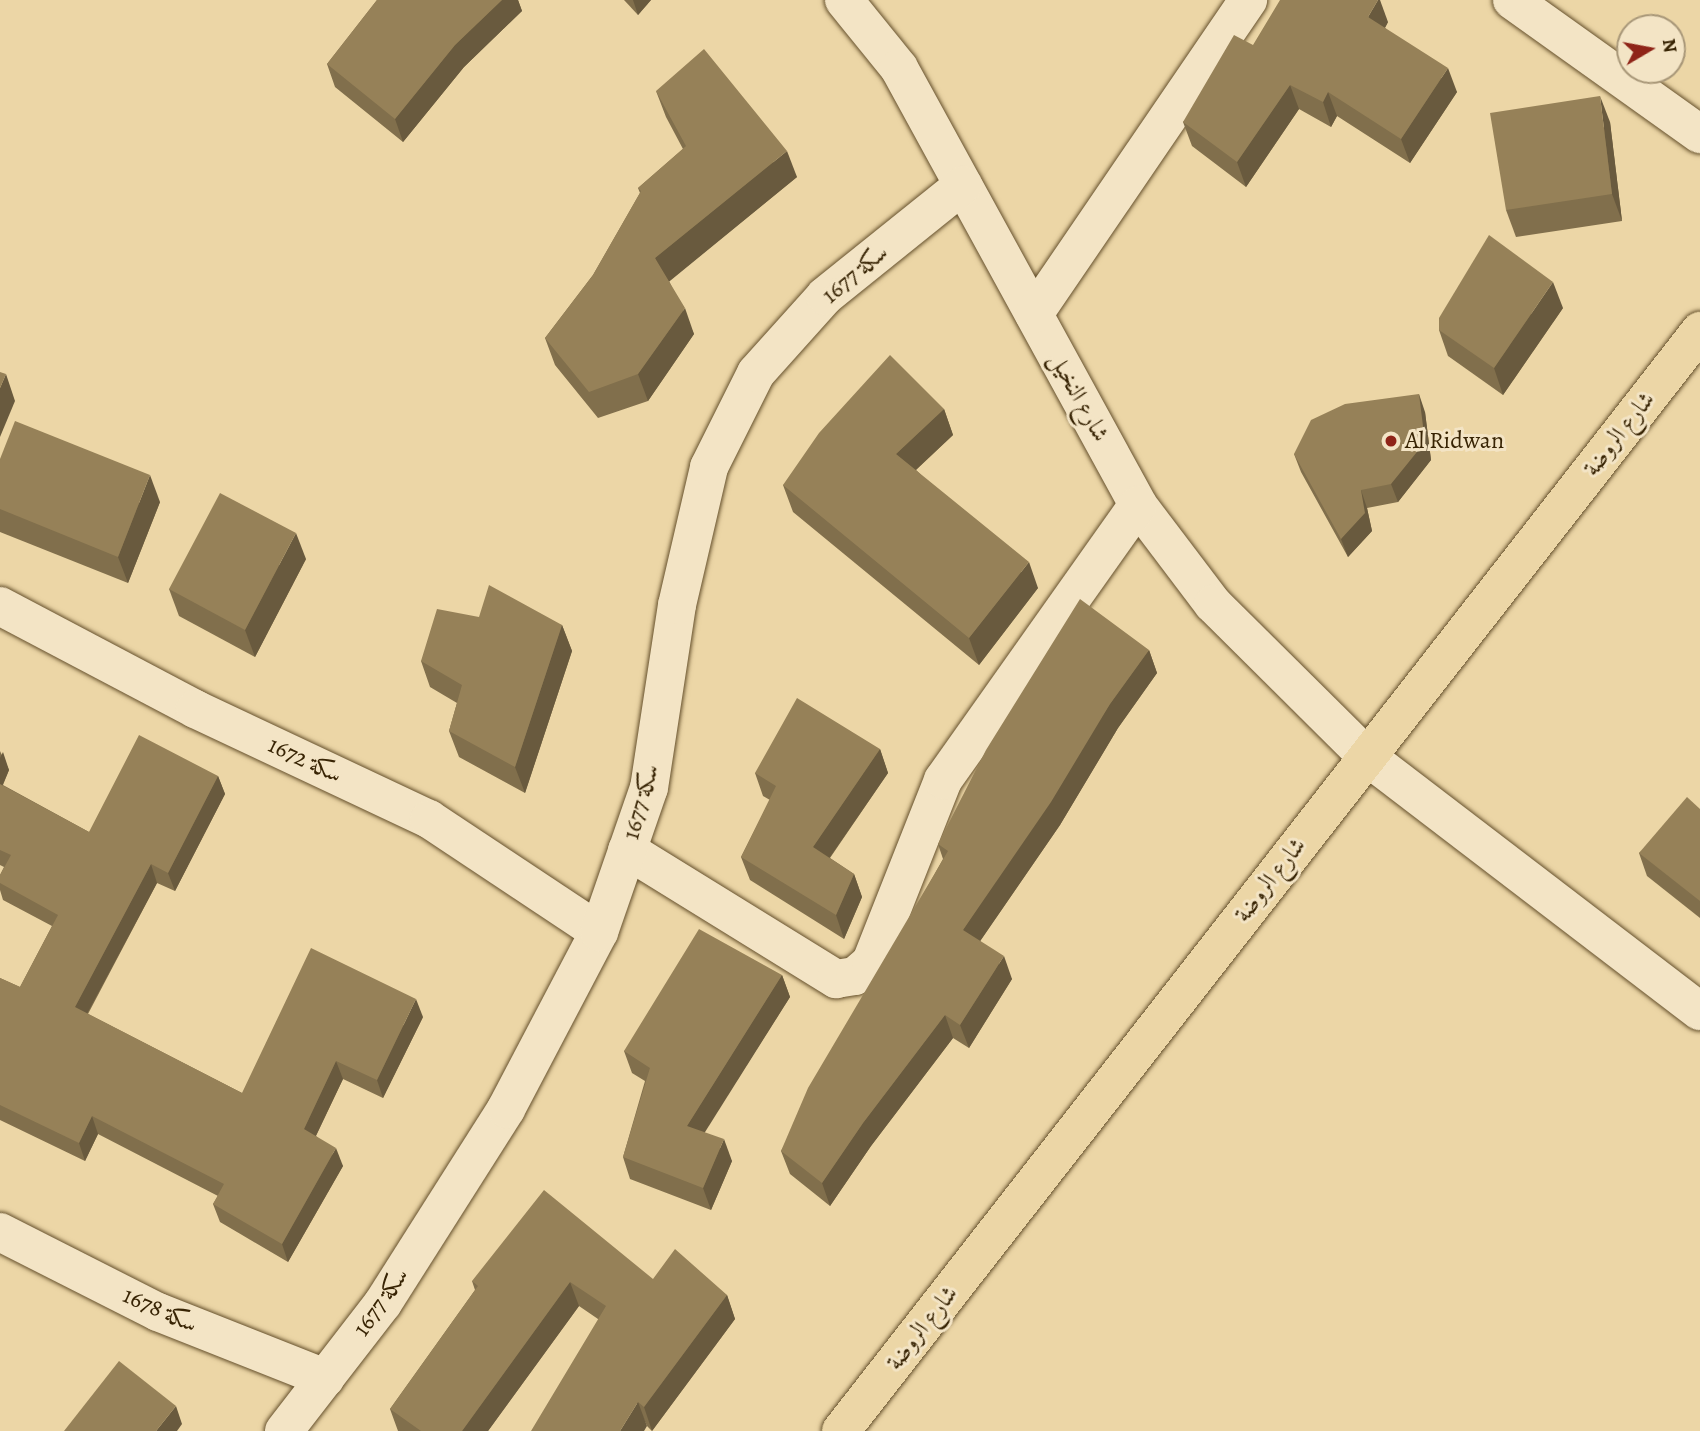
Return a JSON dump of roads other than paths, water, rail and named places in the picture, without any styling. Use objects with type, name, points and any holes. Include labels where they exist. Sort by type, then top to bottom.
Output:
[{"type":"main road","name":"شارع الروضة","points":[[841,1431],[1700,331]]},
{"type":"street","name":"شارع النخيل","points":[[845,0],[900,68],[1138,505],[1213,604],[1366,756],[1700,1011]]},
{"type":"street","points":[[1034,314],[1248,0]]},
{"type":"street","points":[[1512,0],[1700,134]]},
{"type":"street","name":"سكة 1677","points":[[284,1431],[383,1303],[506,1109],[599,932],[649,788],[677,605],[709,467],[750,384],[756,373],[825,296],[963,186]]},
{"type":"street","points":[[627,850],[836,979],[855,976],[872,961],[943,780],[1138,505]]},
{"type":"street","name":"سكة 1672","points":[[0,606],[195,709],[429,819],[599,932]]},
{"type":"street","name":"سكة 1678","points":[[0,1232],[158,1312],[325,1378]]},
{"type":"place","name":"Al Ridwan","points":[[1391,441]]}]
